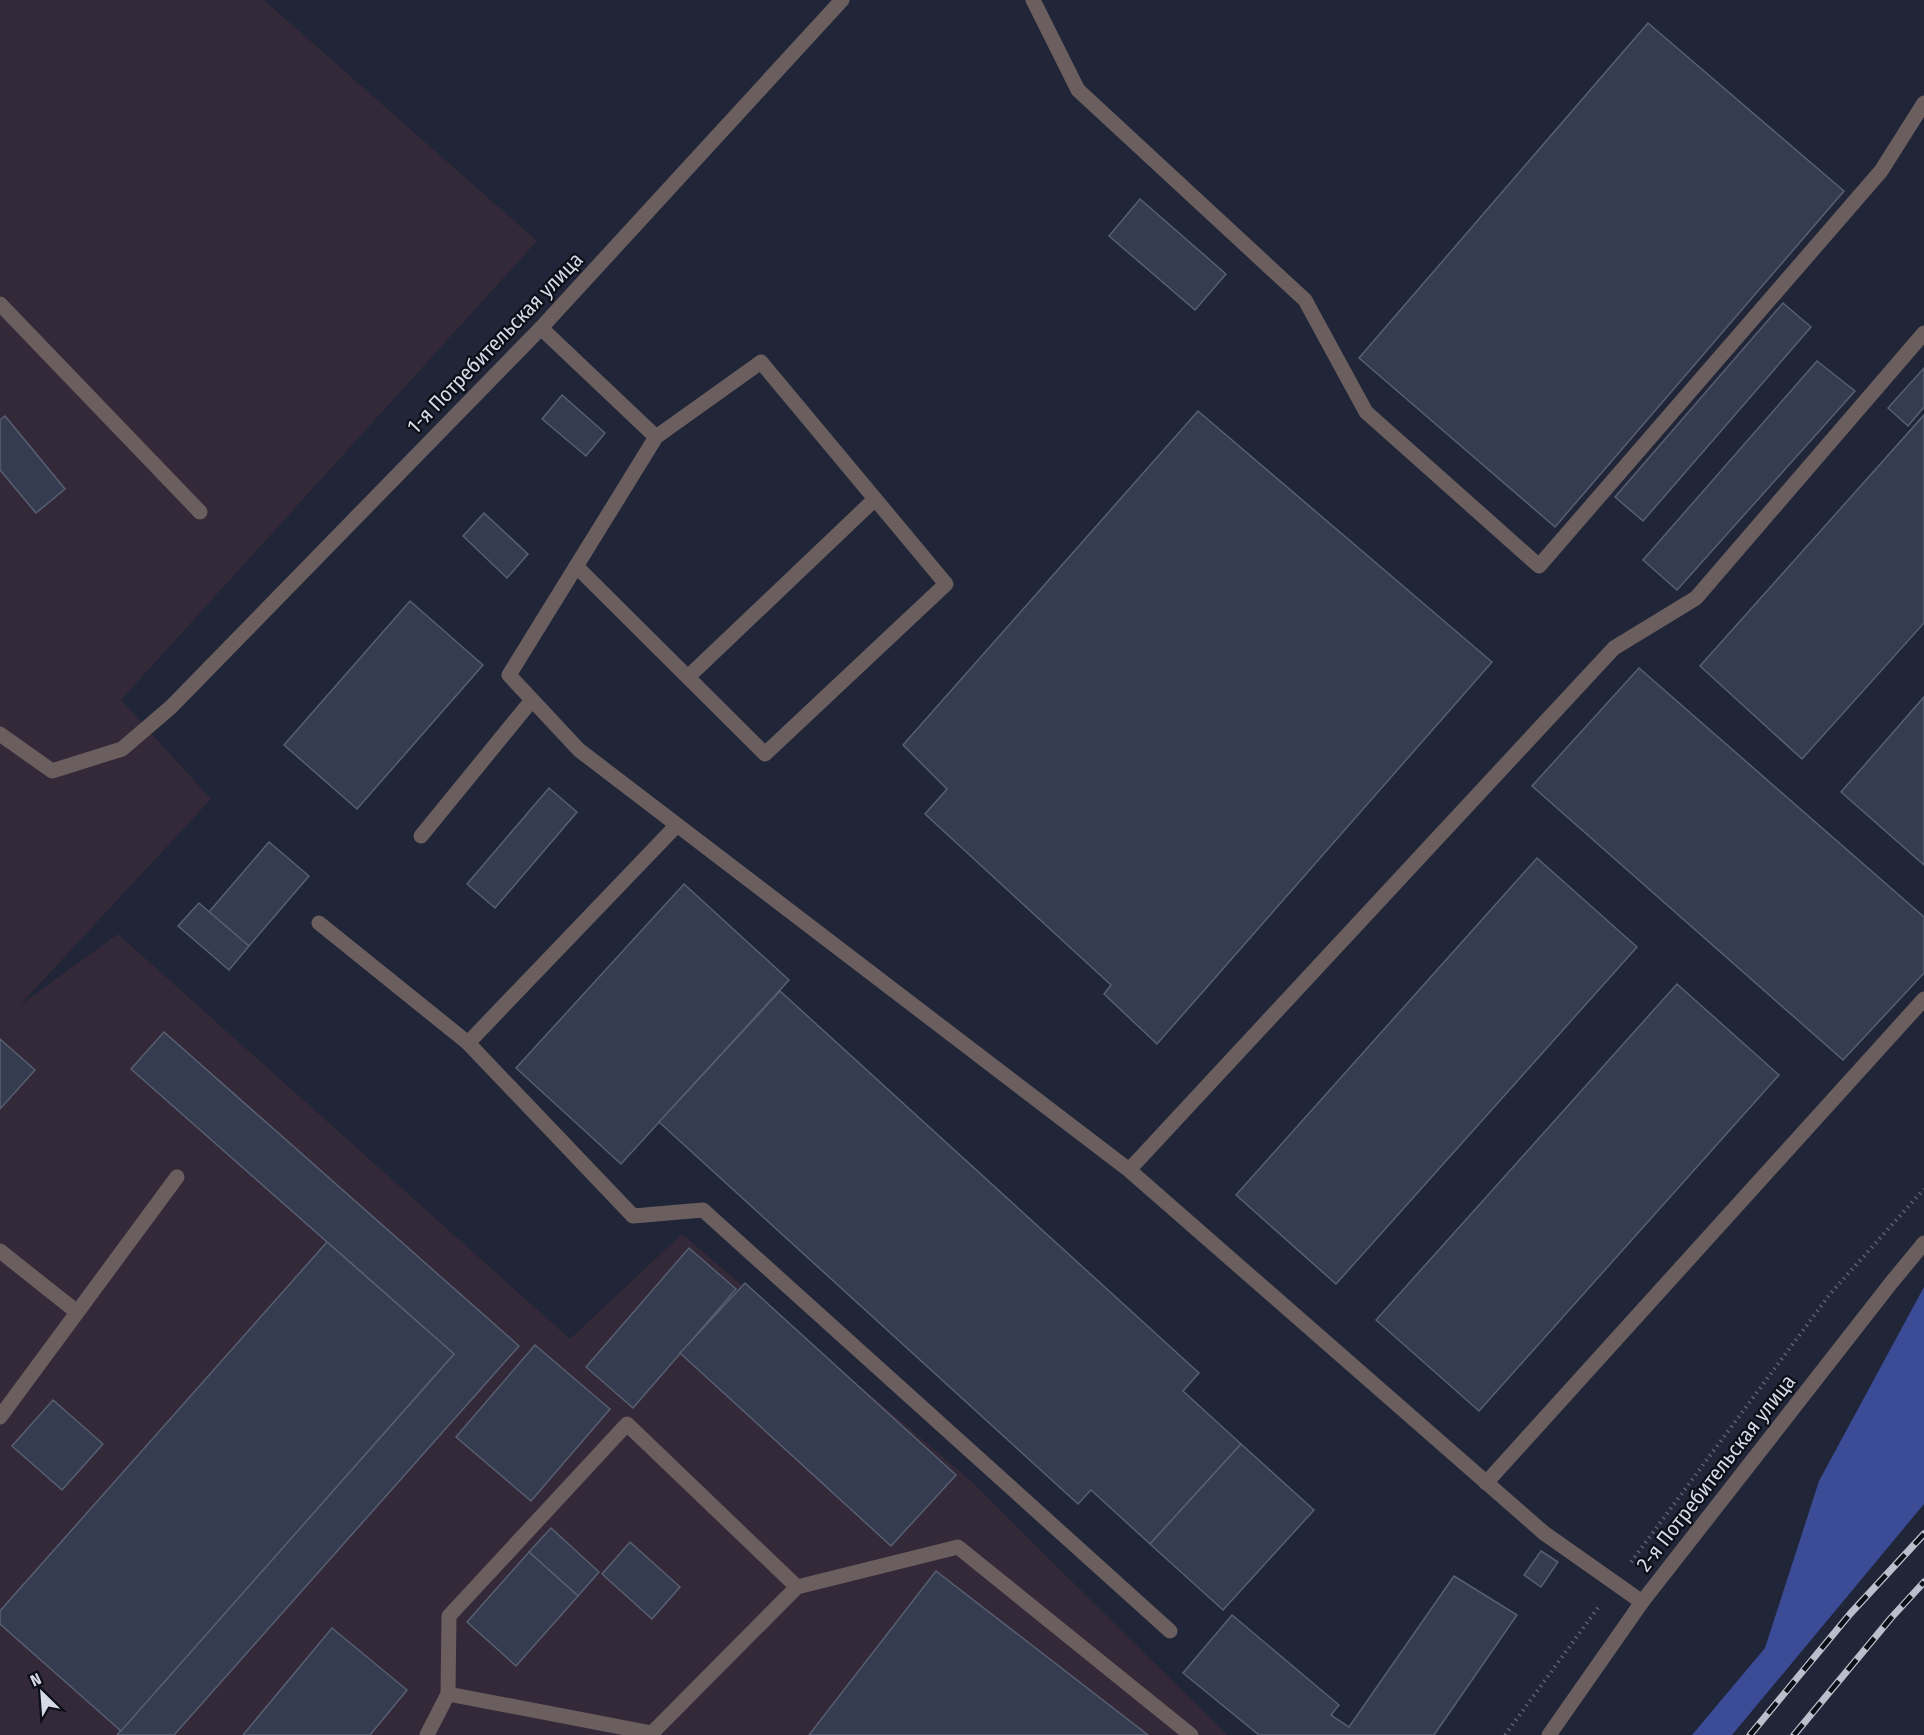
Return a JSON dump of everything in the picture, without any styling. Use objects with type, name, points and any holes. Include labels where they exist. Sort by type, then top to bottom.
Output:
[{"type":"street","name":"1-я Потребительская улица","points":[[0,734],[52,771],[122,749],[171,707],[541,328],[842,0]]},
{"type":"street","points":[[1033,0],[1078,90],[1305,300],[1366,412],[1539,566],[1881,171],[1924,103]]},
{"type":"street","points":[[0,304],[200,512]]},
{"type":"street","points":[[541,328],[656,437]]},
{"type":"street","points":[[1129,1170],[1614,648],[1696,598],[1924,333]]},
{"type":"street","points":[[576,566],[765,754],[946,584],[761,362],[656,437],[576,566],[509,675],[579,750],[1129,1170],[1544,1533],[1642,1602]]},
{"type":"street","points":[[688,677],[875,499]]},
{"type":"street","points":[[421,836],[532,700]]},
{"type":"street","points":[[468,1043],[677,825]]},
{"type":"street","points":[[319,923],[468,1043],[633,1216],[703,1210],[1170,1631]]},
{"type":"street","points":[[1486,1483],[1924,999]]},
{"type":"street","points":[[0,1417],[177,1177]]},
{"type":"street","name":"2-я Потребительская улица","points":[[1549,1735],[1642,1602],[1890,1282],[1924,1243]]},
{"type":"street","points":[[0,1251],[77,1312]]},
{"type":"street","points":[[427,1735],[448,1694],[449,1616],[627,1424],[797,1587]]},
{"type":"street","points":[[448,1694],[651,1734],[797,1587],[958,1547],[1191,1735]]},
{"type":"path","points":[[1505,1735],[1830,1294],[1924,1189]]},
{"type":"shaded area","points":[[0,0],[264,0],[537,241],[121,700],[211,799],[20,1005],[118,934],[570,1339],[682,1234],[971,1481],[1227,1735],[0,1735]]},
{"type":"shaded area","points":[[1924,1287],[1924,1504],[1732,1735],[1692,1735],[1765,1648],[1819,1481]]},
{"type":"building","points":[[1648,23],[1844,191],[1555,527],[1359,358]]},
{"type":"building","points":[[1140,199],[1226,274],[1195,310],[1109,236]]},
{"type":"building","points":[[1783,303],[1811,327],[1643,521],[1615,497]]},
{"type":"building","points":[[1817,361],[1855,391],[1677,590],[1643,560]]},
{"type":"building","points":[[1924,368],[1924,407],[1908,426],[1888,408]]},
{"type":"building","points":[[562,395],[605,433],[586,456],[542,419]]},
{"type":"building","points":[[1198,411],[1492,662],[1157,1044],[1104,994],[1111,985],[925,814],[947,789],[903,745]]},
{"type":"building","points":[[1924,415],[1924,623],[1802,759],[1700,666]]},
{"type":"building","points":[[5,416],[65,489],[36,513],[0,470],[0,420]]},
{"type":"building","points":[[484,513],[528,554],[507,578],[463,536]]},
{"type":"building","points":[[410,601],[483,665],[357,809],[284,745]]},
{"type":"building","points":[[1639,668],[1924,917],[1924,973],[1843,1060],[1532,786]]},
{"type":"building","points":[[1924,697],[1924,865],[1841,792]]},
{"type":"building","points":[[549,788],[577,812],[495,908],[467,884]]},
{"type":"building","points":[[269,842],[309,876],[249,946],[209,912]]},
{"type":"building","points":[[1537,858],[1637,947],[1336,1284],[1236,1195]]},
{"type":"building","points":[[684,884],[789,980],[621,1164],[516,1068]]},
{"type":"building","points":[[199,903],[249,946],[229,970],[178,926]]},
{"type":"building","points":[[1677,984],[1779,1075],[1479,1411],[1376,1320]]},
{"type":"building","points":[[780,991],[1199,1373],[1183,1391],[1241,1444],[1150,1544],[1091,1490],[1078,1504],[659,1122]]},
{"type":"building","points":[[164,1032],[519,1346],[174,1735],[117,1735],[454,1354],[131,1069]]},
{"type":"building","points":[[0,1039],[35,1070],[0,1109]]},
{"type":"building","points":[[327,1242],[454,1354],[121,1731],[0,1624],[0,1611]]},
{"type":"building","points":[[689,1248],[736,1289],[633,1408],[586,1367]]},
{"type":"building","points":[[745,1283],[956,1475],[891,1546],[680,1353]]},
{"type":"building","points":[[535,1345],[610,1409],[531,1501],[456,1437]]},
{"type":"building","points":[[53,1400],[103,1444],[62,1490],[12,1446]]},
{"type":"building","points":[[1241,1444],[1314,1510],[1223,1610],[1150,1544]]},
{"type":"building","points":[[551,1528],[599,1572],[578,1596],[529,1552]]},
{"type":"building","points":[[630,1542],[680,1587],[652,1619],[602,1574]]},
{"type":"building","points":[[1541,1551],[1558,1562],[1541,1587],[1524,1575]]},
{"type":"building","points":[[529,1552],[578,1596],[516,1666],[467,1622]]},
{"type":"building","points":[[936,1571],[1148,1735],[809,1735]]},
{"type":"building","points":[[1454,1576],[1517,1615],[1434,1735],[1259,1735],[1183,1673],[1232,1615],[1339,1705],[1331,1715],[1349,1727]]},
{"type":"building","points":[[332,1628],[407,1690],[370,1735],[243,1735]]},
{"type":"railway","points":[[1750,1735],[1850,1614],[1924,1534]]},
{"type":"railway","points":[[1794,1735],[1891,1618],[1924,1582]]}]
